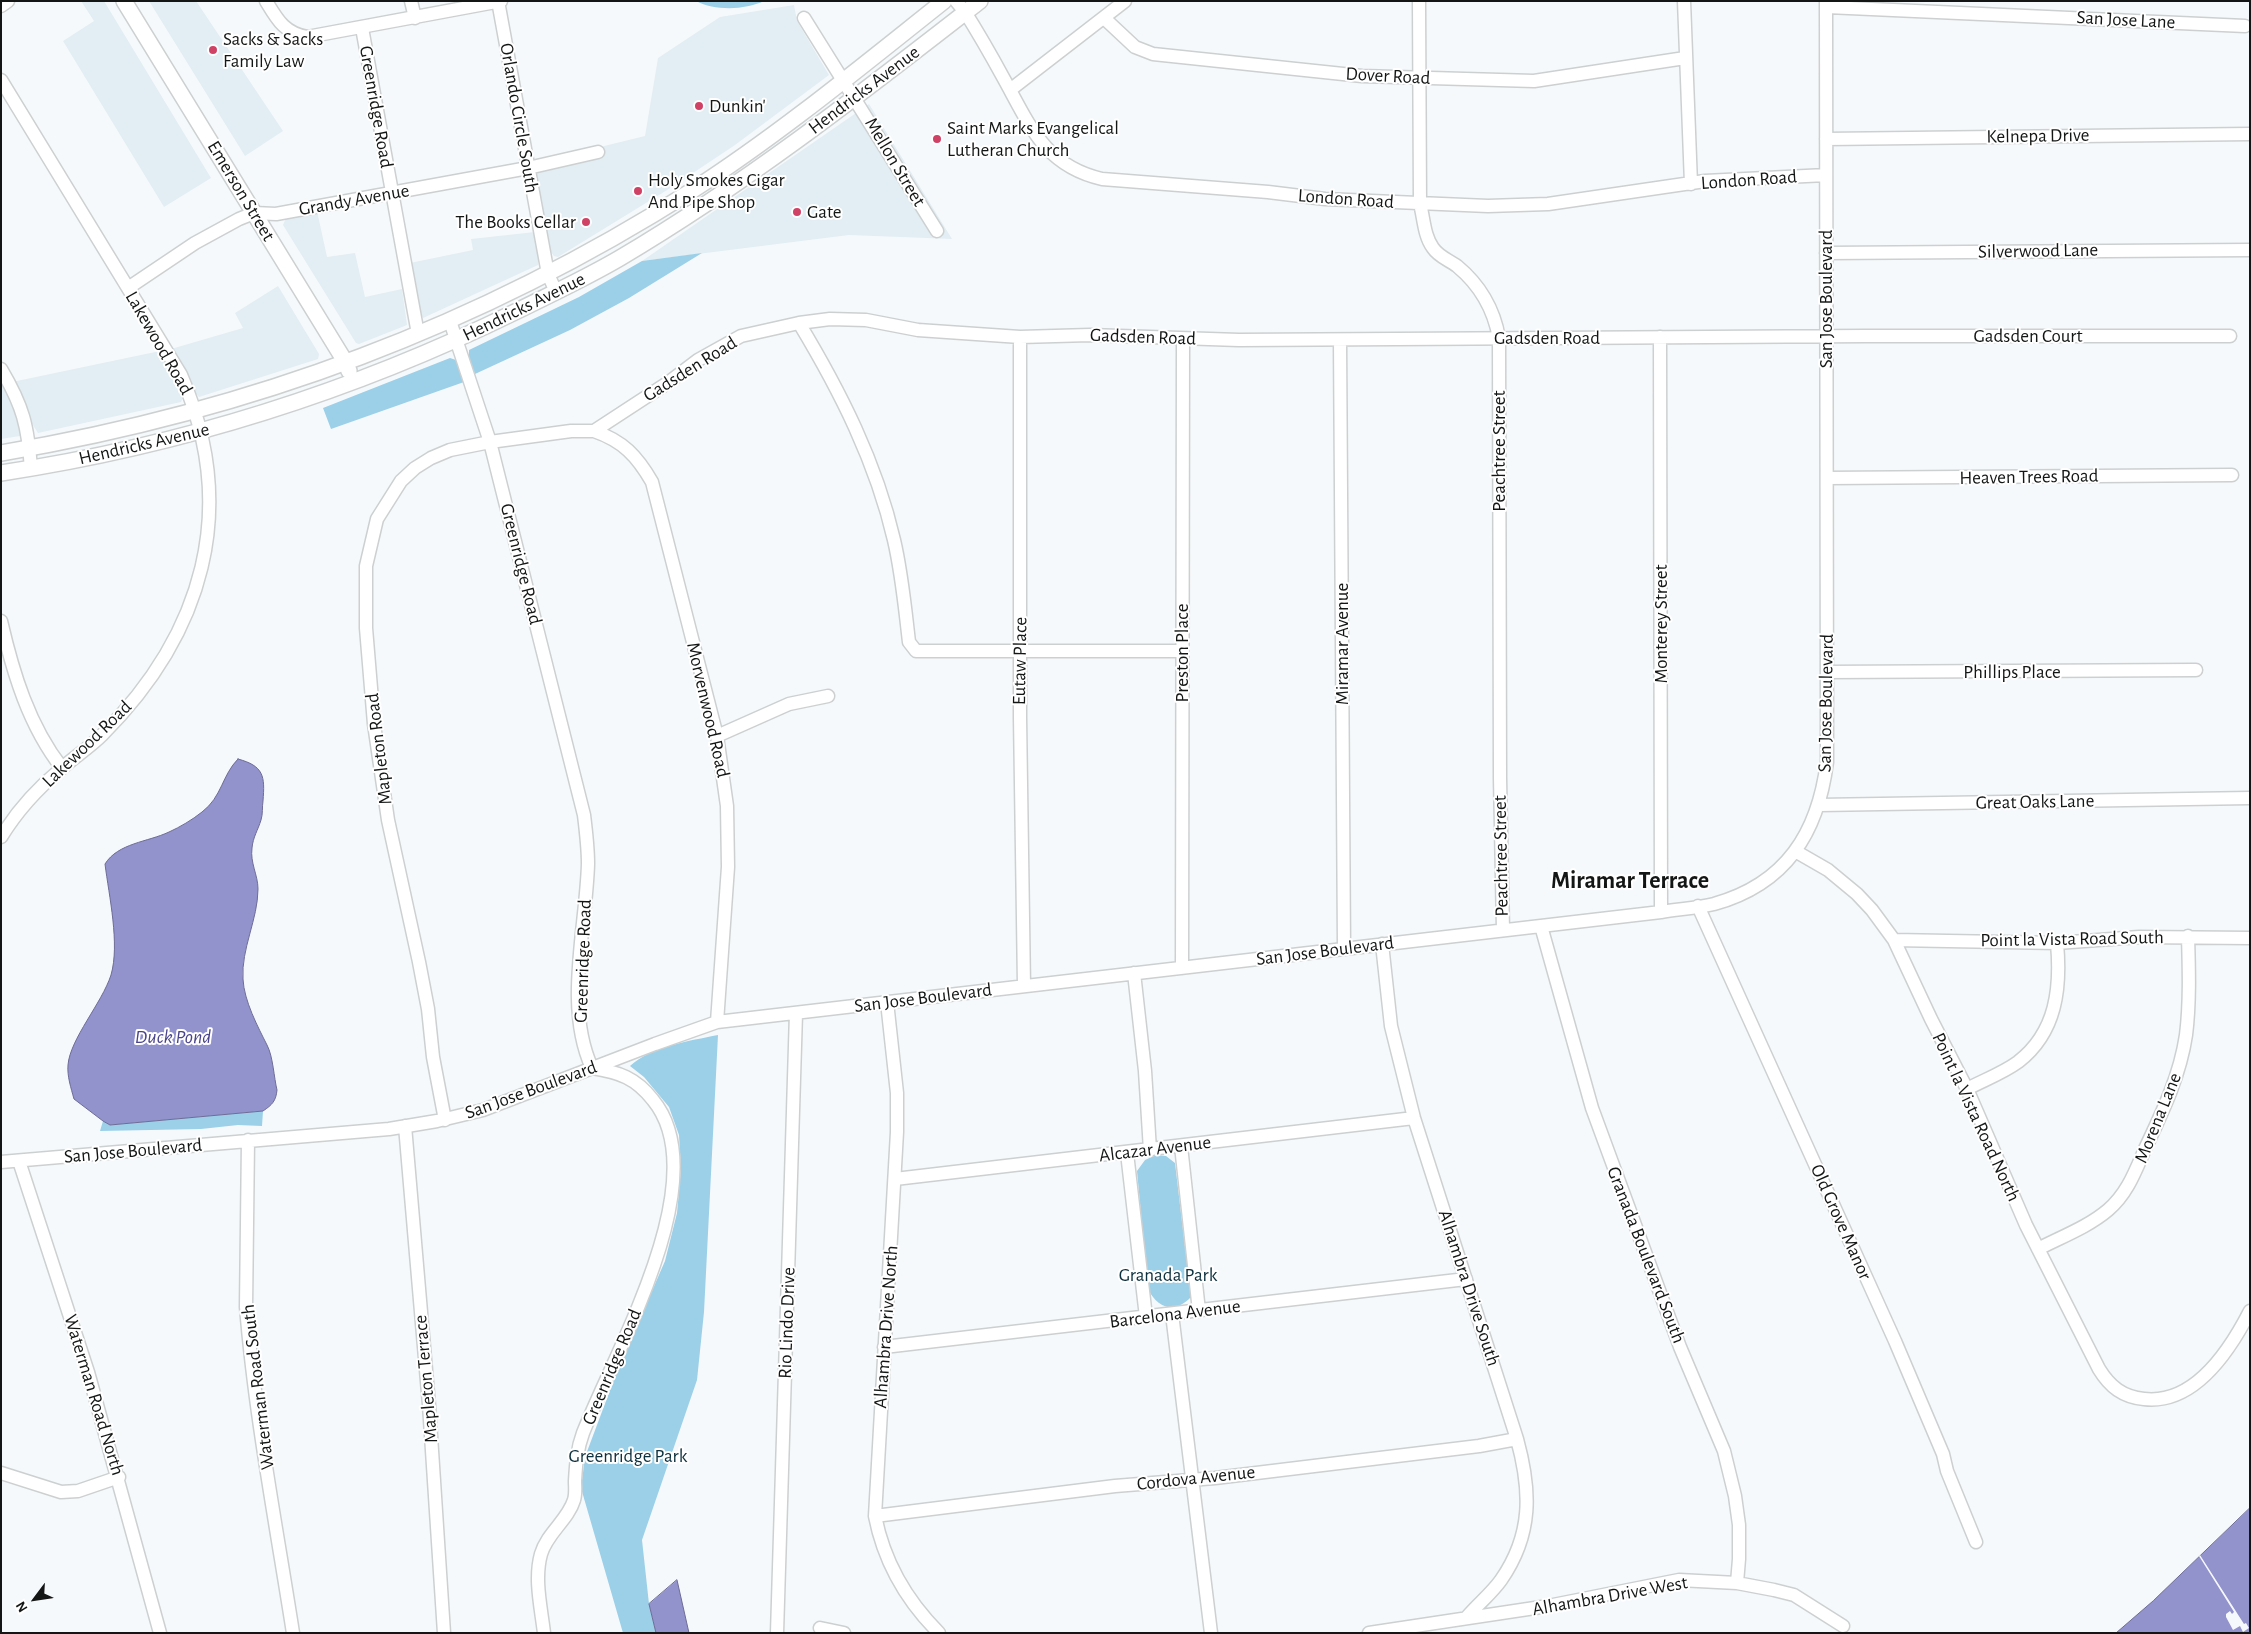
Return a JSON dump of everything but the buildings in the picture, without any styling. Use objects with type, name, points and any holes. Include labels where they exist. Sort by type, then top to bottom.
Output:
[{"type":"main road","name":"Emerson Street","points":[[124,1],[358,380]]},
{"type":"main road","name":"Hendricks Avenue","points":[[1,453],[96,436],[196,411],[290,383],[450,321],[548,274],[696,188],[755,147],[844,80],[944,1]]},
{"type":"main road","name":"Hendricks Avenue","points":[[1,473],[99,456],[244,419],[358,380],[456,341],[556,292],[655,236],[766,164],[855,98],[961,7],[980,1]]},
{"type":"main road","points":[[755,147],[766,164]]},
{"type":"main road","points":[[358,380],[386,361],[407,352],[418,334]]},
{"type":"street","points":[[1,6],[8,1]]},
{"type":"street","points":[[266,1],[279,23],[288,32],[306,37],[499,1]]},
{"type":"street","points":[[411,1],[415,18]]},
{"type":"street","name":"Orlando Circle South","points":[[499,1],[548,274],[556,292]]},
{"type":"street","points":[[1010,90],[1125,1]]},
{"type":"street","name":"Peachtree Street","points":[[1419,1],[1420,204],[1427,237],[1433,248],[1471,280],[1493,313],[1499,338],[1500,778],[1503,930]]},
{"type":"street","points":[[1684,1],[1691,184]]},
{"type":"street","name":"San Jose Lane","points":[[1826,4],[2245,26]]},
{"type":"street","name":"San Jose Boulevard","points":[[1,1162],[405,1126],[445,1120],[483,1110],[716,1022],[1661,912],[1730,899],[1746,891],[1771,875],[1795,851],[1820,805],[1827,762],[1826,4]]},
{"type":"street","name":"London Road","points":[[961,7],[1026,121],[1045,146],[1069,168],[1102,180],[1268,192],[1325,199],[1488,206],[1548,204],[1691,184],[1826,175]]},
{"type":"street","name":"Mellon Street","points":[[804,18],[937,231]]},
{"type":"street","name":"Dover Road","points":[[1104,18],[1135,46],[1153,54],[1362,76],[1534,81],[1685,58]]},
{"type":"street","name":"Greenridge Road","points":[[362,28],[418,334]]},
{"type":"street","name":"Lakewood Road","points":[[1,80],[176,366],[196,411],[209,481],[209,524],[202,566],[189,607],[161,662],[137,696],[101,736],[62,768],[15,816],[1,837]]},
{"type":"street","name":"Kelnepa Drive","points":[[1826,140],[2250,134]]},
{"type":"street","name":"Grandy Avenue","points":[[128,288],[195,243],[254,213],[276,214],[528,168],[598,152]]},
{"type":"street","name":"Silverwood Lane","points":[[1826,253],[2250,250]]},
{"type":"street","name":"Gadsden Road","points":[[594,431],[669,382],[698,360],[742,336],[799,323],[830,319],[866,320],[918,330],[1020,337],[1090,335],[1183,339],[1340,340],[1826,336]]},
{"type":"street","name":"Greenridge Road","points":[[450,321],[490,442],[584,815],[588,864],[579,1010],[583,1046],[592,1068],[613,1071],[633,1079],[644,1089],[660,1107],[670,1128],[674,1146],[673,1192],[668,1222],[646,1284],[583,1434],[576,1457],[574,1500],[548,1536],[541,1554],[537,1581],[544,1633]]},
{"type":"street","points":[[799,323],[852,419],[876,481],[896,548],[909,642],[916,651],[1182,651]]},
{"type":"street","name":"Gadsden Court","points":[[1826,336],[2230,336]]},
{"type":"street","name":"Eutaw Place","points":[[1020,337],[1024,986]]},
{"type":"street","name":"Monterey Street","points":[[1660,337],[1661,912]]},
{"type":"street","name":"Preston Place","points":[[1182,968],[1183,339]]},
{"type":"street","name":"Miramar Avenue","points":[[1340,340],[1344,948]]},
{"type":"street","points":[[1,369],[23,410],[31,469]]},
{"type":"street","points":[[490,442],[571,431],[594,431]]},
{"type":"street","name":"Morvenwood Road","points":[[594,431],[612,437],[627,449],[644,468],[652,482],[717,736],[727,806],[728,867],[716,1022]]},
{"type":"street","name":"Mapleton Road","points":[[445,1120],[433,1057],[425,990],[386,810],[366,628],[366,566],[378,519],[400,481],[415,468],[431,458],[450,450],[490,442]]},
{"type":"street","name":"Heaven Trees Road","points":[[1827,478],[2232,475]]},
{"type":"street","points":[[1,621],[17,681],[33,720],[50,752],[62,768]]},
{"type":"street","name":"Phillips Place","points":[[1827,672],[2196,670]]},
{"type":"street","points":[[717,736],[789,704],[828,696]]},
{"type":"street","name":"Great Oaks Lane","points":[[1820,805],[2250,798]]},
{"type":"street","name":"Point la Vista Road North","points":[[1795,851],[1828,870],[1857,894],[1872,910],[1894,940],[1931,1019],[1967,1088],[2038,1249],[2102,1375],[2112,1387],[2122,1394],[2137,1399],[2163,1399],[2188,1388],[2207,1373],[2223,1356],[2250,1311]]},
{"type":"street","name":"Old Grove Manor","points":[[1698,906],[1895,1341],[1943,1454],[1947,1471],[1976,1542]]},
{"type":"street","name":"Granada Boulevard South","points":[[1541,926],[1592,1108],[1680,1347],[1724,1451],[1734,1490],[1739,1526],[1737,1583]]},
{"type":"street","name":"Morena Lane","points":[[2038,1249],[2094,1220],[2109,1210],[2129,1186],[2178,1071],[2186,1036],[2188,936]]},
{"type":"street","name":"Point la Vista Road South","points":[[1894,940],[2057,943],[2139,937],[2250,938]]},
{"type":"street","points":[[1967,1088],[2019,1061],[2042,1037],[2053,1014],[2058,993],[2060,970],[2057,943]]},
{"type":"street","name":"Alhambra Drive South","points":[[1382,944],[1392,1026],[1414,1118],[1517,1439],[1527,1482],[1527,1506],[1520,1542],[1513,1560],[1501,1580],[1467,1617]]},
{"type":"street","points":[[1134,973],[1145,1071],[1150,1150]]},
{"type":"street","name":"Alhambra Drive North","points":[[887,1002],[897,1093],[895,1179],[875,1516],[878,1535],[902,1590],[939,1633]]},
{"type":"street","name":"Rio Lindo Drive","points":[[777,1633],[796,1012]]},
{"type":"street","name":"Alcazar Avenue","points":[[895,1179],[1414,1118]]},
{"type":"street","name":"Mapleton Terrace","points":[[405,1126],[429,1405],[444,1633]]},
{"type":"street","name":"Waterman Road South","points":[[248,1140],[246,1307],[260,1427],[293,1633]]},
{"type":"street","points":[[1181,1146],[1199,1311]]},
{"type":"street","points":[[1127,1152],[1146,1317]]},
{"type":"street","name":"Waterman Road North","points":[[19,1161],[88,1372],[119,1477],[160,1633]]},
{"type":"street","name":"Barcelona Avenue","points":[[884,1347],[1466,1279]]},
{"type":"street","points":[[1172,1314],[1211,1633]]},
{"type":"street","name":"Cordova Avenue","points":[[875,1516],[1192,1478],[1215,1478],[1478,1446],[1517,1439]]},
{"type":"street","points":[[1,1473],[61,1492],[78,1491],[119,1477]]},
{"type":"street","name":"Alhambra Drive West","points":[[1369,1633],[1467,1617],[1539,1608],[1679,1580],[1737,1583],[1774,1590],[1794,1596],[1843,1626]]},
{"type":"street","points":[[820,1628],[844,1633]]},
{"type":"shaded area","points":[[81,1],[104,1],[211,178],[164,207],[63,41],[94,21]]},
{"type":"shaded area","points":[[149,1],[196,1],[283,131],[245,156]]},
{"type":"shaded area","points":[[794,5],[797,21],[829,75],[735,145],[672,187],[558,257],[554,256],[550,251],[532,169],[600,147],[645,136],[658,58],[720,17]]},
{"type":"shaded area","points":[[869,104],[952,239],[849,235],[642,261]]},
{"type":"shaded area","points":[[317,211],[327,257],[355,253],[365,297],[402,289],[407,325],[359,344],[356,343],[283,225],[286,218]]},
{"type":"shaded area","points":[[535,232],[539,253],[538,265],[423,318],[418,307],[410,263],[473,250],[471,239]]},
{"type":"shaded area","points":[[278,286],[319,354],[318,359],[199,397],[190,387],[171,349],[243,328],[235,313]]},
{"type":"shaded area","points":[[160,351],[182,389],[183,397],[181,402],[38,433],[29,419],[12,382]]},
{"type":"shaded area","points":[[1,382],[9,393],[21,428],[20,436],[1,439]]},
{"type":"green space","points":[[696,1],[764,1],[739,8],[721,8]]},
{"type":"green space","points":[[702,253],[629,298],[570,330],[475,374],[469,359],[469,350],[579,297],[642,261]]},
{"type":"green space","points":[[450,358],[456,360],[464,382],[331,429],[323,408]]},
{"type":"green space","name":"Greenridge Park","points":[[718,1035],[704,1312],[697,1380],[642,1540],[649,1604],[656,1633],[623,1633],[581,1488],[585,1457],[618,1369],[665,1261],[677,1213],[681,1169],[679,1135],[669,1107],[644,1077],[630,1066],[639,1059],[660,1049]]},
{"type":"green space","points":[[263,1111],[262,1126],[238,1125],[201,1129],[100,1131],[103,1121],[110,1125]]},
{"type":"green space","name":"Granada Park","points":[[1156,1155],[1166,1156],[1175,1163],[1191,1297],[1179,1306],[1173,1307],[1162,1305],[1152,1296],[1148,1289],[1137,1171],[1145,1160]]},
{"type":"water","name":"Duck Pond","points":[[238,759],[258,769],[264,785],[262,818],[253,840],[252,848],[253,864],[258,884],[257,900],[245,956],[243,979],[249,1005],[271,1055],[277,1090],[275,1100],[263,1111],[110,1125],[74,1099],[68,1069],[74,1044],[107,986],[111,975],[114,935],[105,864],[125,847],[169,832],[202,812],[214,800],[228,772]]},
{"type":"water","points":[[2250,1508],[2250,1633],[2116,1633],[2153,1601]]},
{"type":"water","points":[[677,1580],[689,1633],[656,1633],[649,1604]]},
{"type":"pier","points":[[2200,1555],[2244,1624],[2246,1623],[2249,1628],[2243,1632],[2240,1626],[2233,1630],[2226,1614],[2230,1611],[2232,1614],[2234,1612]]},
{"type":"place","name":"Sacks & Sacks Family Law","points":[[213,50]]},
{"type":"place","name":"Dunkin'","points":[[699,106]]},
{"type":"place","name":"Saint Marks Evangelical Lutheran Church","points":[[937,139]]},
{"type":"place","name":"Holy Smokes Cigar And Pipe Shop","points":[[638,191]]},
{"type":"place","name":"Gate","points":[[797,212]]},
{"type":"place","name":"The Books Cellar","points":[[586,222]]},
{"type":"district","name":"Miramar Terrace","points":[[1630,881]]}]
